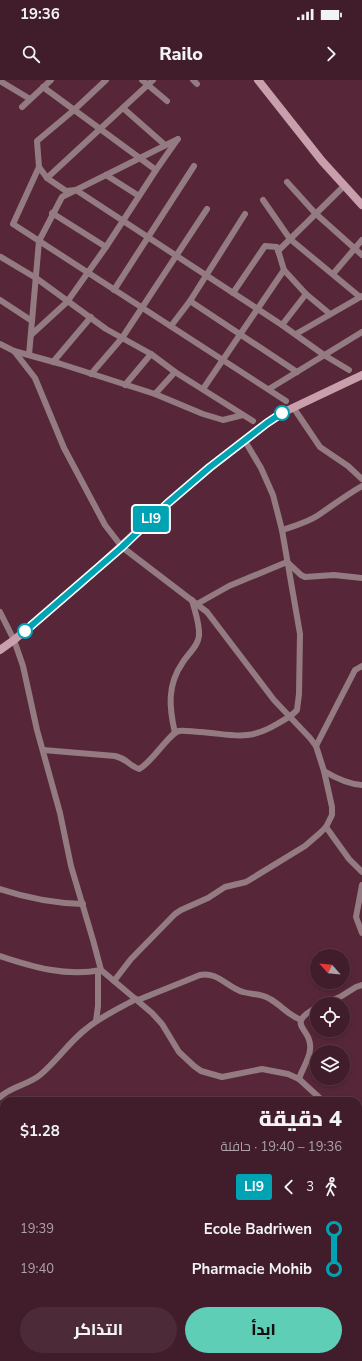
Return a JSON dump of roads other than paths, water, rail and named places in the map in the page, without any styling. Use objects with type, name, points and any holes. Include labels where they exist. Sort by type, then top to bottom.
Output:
[{"type":"street","points":[[22,107],[51,80]]},
{"type":"street","points":[[106,80],[74,110],[37,141],[39,167],[46,178],[66,191],[76,190],[147,238],[206,274],[232,293],[296,334],[324,355],[349,370]]},
{"type":"street","points":[[142,80],[167,101]]},
{"type":"street","points":[[46,178],[153,80]]},
{"type":"street","points":[[258,80],[322,161],[362,205]]},
{"type":"street","points":[[0,81],[30,99]]},
{"type":"street","points":[[43,88],[156,170]]},
{"type":"street","points":[[123,108],[165,145]]},
{"type":"street","points":[[29,355],[39,241],[52,213],[62,197],[178,139],[106,247],[67,302],[31,335]]},
{"type":"street","points":[[114,290],[194,166]]},
{"type":"street","points":[[39,167],[13,224],[171,326],[222,361],[286,401]]},
{"type":"street","points":[[106,175],[139,196]]},
{"type":"street","points":[[287,182],[315,213],[362,255]]},
{"type":"street","points":[[278,251],[344,186]]},
{"type":"street","points":[[263,200],[290,239],[361,296],[296,334]]},
{"type":"street","points":[[91,374],[122,338],[207,209]]},
{"type":"street","points":[[52,213],[106,247]]},
{"type":"street","points":[[171,326],[190,301],[245,214]]},
{"type":"street","points":[[333,274],[362,240]]},
{"type":"street","points":[[232,293],[265,246],[277,247],[284,270],[306,294],[330,314]]},
{"type":"street","points":[[1,257],[36,278],[106,329],[151,354],[175,372],[253,421]]},
{"type":"street","points":[[203,389],[284,270]]},
{"type":"street","points":[[282,325],[306,294]]},
{"type":"street","points":[[0,300],[32,321]]},
{"type":"street","points":[[190,301],[297,372]]},
{"type":"street","points":[[53,362],[91,317]]},
{"type":"street","points":[[269,389],[362,332]]},
{"type":"street","points":[[0,344],[14,351],[155,394],[203,414],[223,420],[243,415]]},
{"type":"street","points":[[14,351],[35,378],[64,448],[105,525],[122,547],[207,612],[274,700],[310,738],[316,746],[324,771],[332,807],[332,815],[326,827],[305,846],[246,882],[225,887],[208,898],[175,914],[131,959],[114,981]]},
{"type":"street","points":[[125,384],[151,354]]},
{"type":"street","points":[[155,394],[175,372]]},
{"type":"street","points":[[0,650],[14,640],[122,547],[168,503],[210,467],[267,423],[293,407],[362,375]]},
{"type":"street","points":[[293,407],[320,447],[348,466],[362,479]]},
{"type":"street","points":[[43,750],[115,756],[124,758],[134,767],[139,769],[144,766],[175,733],[182,731],[244,736],[266,730],[295,713],[298,705],[300,634],[282,530],[273,495],[261,468],[245,441]]},
{"type":"street","points":[[282,530],[318,516],[338,500],[362,486]]},
{"type":"street","points":[[287,562],[305,577],[334,575],[362,578]]},
{"type":"street","points":[[197,604],[229,586],[287,562]]},
{"type":"street","points":[[175,733],[170,704],[172,682],[182,663],[193,649],[199,638],[199,624],[192,600]]},
{"type":"street","points":[[0,612],[14,640],[23,666],[37,730],[60,813],[71,866],[83,904],[100,971],[96,1021]]},
{"type":"street","points":[[316,746],[355,670],[362,666]]},
{"type":"street","points":[[324,771],[349,784],[362,785]]},
{"type":"street","points":[[326,827],[349,859],[362,872]]},
{"type":"street","points":[[362,885],[356,917],[362,933]]},
{"type":"street","points":[[0,889],[45,901],[63,904],[83,904]]},
{"type":"street","points":[[0,956],[47,969],[70,973],[100,971],[152,1012],[162,1024],[179,1052],[194,1066],[202,1071],[222,1076],[262,1069],[288,1074],[299,1079],[319,1097]]},
{"type":"street","points":[[0,1097],[7,1091],[29,1082],[41,1074],[78,1036],[96,1021],[137,1000],[200,975],[207,974],[244,993],[257,993],[271,999],[289,1014],[301,1020]]},
{"type":"street","points":[[340,997],[362,985]]},
{"type":"street","points":[[299,1079],[311,1048],[310,1041],[300,1024],[305,1014],[310,1011]]},
{"type":"street","points":[[0,1088],[7,1091]]}]
